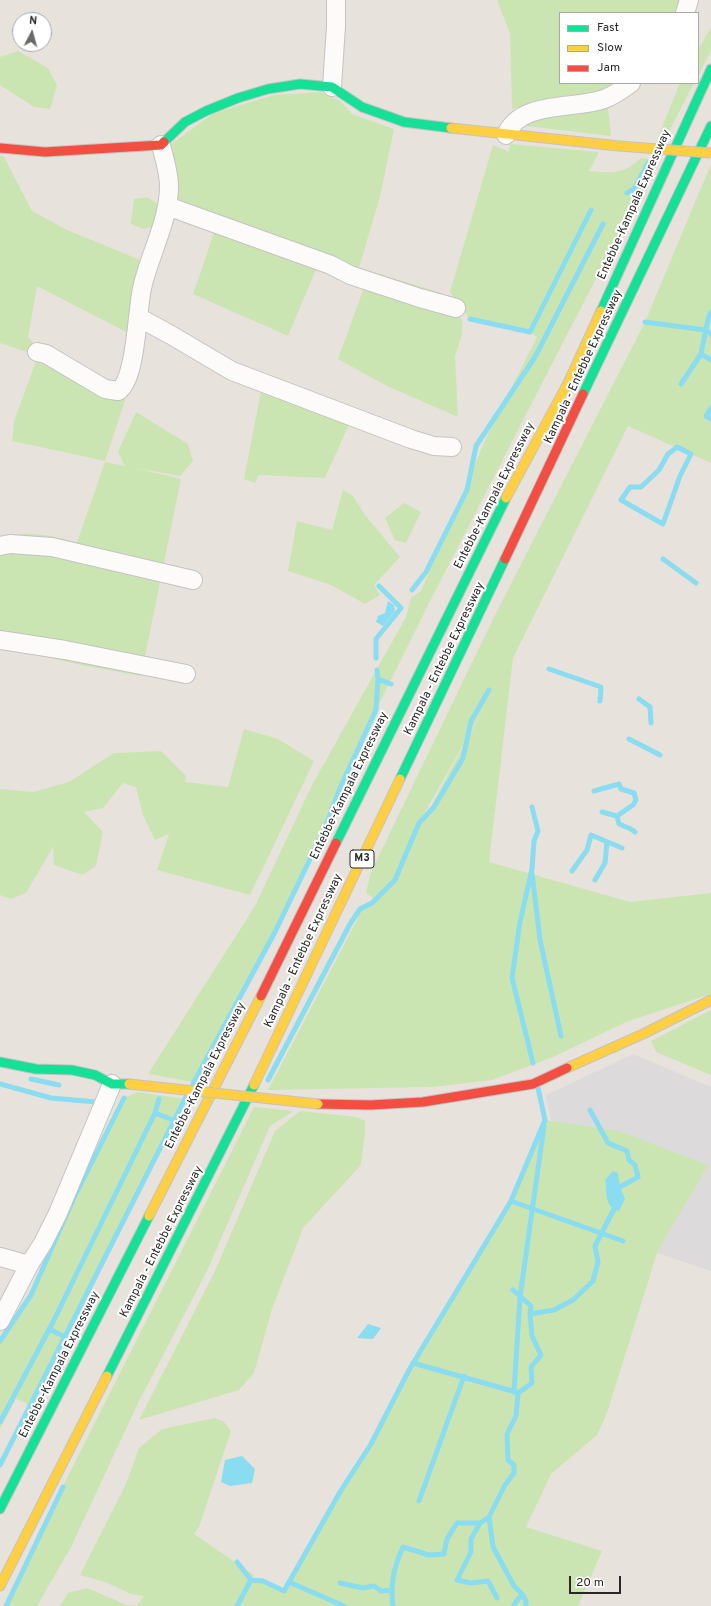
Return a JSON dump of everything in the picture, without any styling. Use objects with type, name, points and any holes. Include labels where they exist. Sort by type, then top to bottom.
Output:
[{"type":"main road","name":"Entebbe-Kampala Expressway","points":[[0,1509],[251,1016],[498,512],[568,383],[711,69]]},
{"type":"main road","points":[[0,148],[7,150],[45,152],[161,144],[185,122],[206,111],[238,98],[268,89],[300,84],[332,87],[362,107],[404,122],[506,135],[711,153]]},
{"type":"main road","name":"Kampala - Entebbe Expressway","points":[[0,1586],[237,1121],[711,126]]},
{"type":"main road","points":[[0,1062],[36,1069],[72,1070],[95,1075],[120,1084],[318,1104],[371,1105],[423,1102],[533,1084],[643,1034],[711,1000]]},
{"type":"street","points":[[332,87],[336,0]]},
{"type":"street","points":[[685,12],[689,0]]},
{"type":"street","points":[[506,135],[510,125],[521,116],[539,110],[604,99],[629,84]]},
{"type":"street","points":[[37,352],[46,354],[105,389],[118,391],[124,387],[129,371],[144,278],[158,239],[167,206],[169,186],[167,167],[161,144]]},
{"type":"street","points":[[167,206],[331,264],[350,275],[456,308]]},
{"type":"street","points":[[138,317],[172,335],[232,371],[412,439],[434,446],[452,447]]},
{"type":"street","points":[[0,546],[10,544],[52,547],[193,580]]},
{"type":"street","points":[[0,640],[65,650],[186,674]]},
{"type":"street","points":[[0,1321],[43,1243],[120,1084]]},
{"type":"street","points":[[0,1257],[29,1266]]},
{"type":"shaded area","points":[[633,1054],[711,1087],[711,1271],[657,1253],[707,1165],[551,1120],[546,1095]]},
{"type":"green space","points":[[497,0],[681,0],[676,12],[559,12],[559,84],[615,84],[598,94],[544,101],[512,109],[510,34]]},
{"type":"green space","points":[[711,27],[711,50],[699,74],[699,48]]},
{"type":"green space","points":[[20,52],[48,68],[57,85],[50,109],[34,107],[0,85],[0,57]]},
{"type":"green space","points":[[680,84],[693,84],[663,143],[656,142]]},
{"type":"green space","points":[[321,92],[340,101],[352,114],[394,129],[380,196],[359,268],[322,255],[288,336],[193,294],[219,218],[172,203],[167,147],[214,113],[274,95]]},
{"type":"green space","points":[[608,108],[611,136],[518,125],[536,116]]},
{"type":"green space","points":[[510,144],[599,152],[589,171],[617,172],[634,164],[641,158],[657,160],[429,603],[376,710],[340,788],[324,830],[275,932],[194,1082],[148,1074],[255,906],[312,785],[406,617],[411,598],[421,591],[486,438],[537,337],[530,332],[470,319],[450,292],[493,145],[509,152]]},
{"type":"green space","points":[[0,156],[4,157],[32,211],[67,230],[143,261],[130,334],[37,286],[28,338],[33,341],[27,352],[0,343]]},
{"type":"green space","points":[[711,164],[711,463],[628,426],[513,658],[489,862],[630,902],[711,893],[711,994],[626,1022],[553,1057],[492,1080],[433,1087],[268,1090],[358,918],[360,909],[376,900],[366,893],[371,872],[495,615],[645,322]],"holes":[[[487,703],[425,817],[420,821]]]},
{"type":"green space","points":[[147,197],[162,207],[156,226],[143,229],[131,224],[134,199]]},
{"type":"green space","points":[[370,271],[441,293],[462,320],[462,335],[455,356],[458,417],[387,386],[338,359]]},
{"type":"green space","points":[[39,353],[102,392],[126,397],[105,461],[12,441],[14,421]]},
{"type":"green space","points":[[262,386],[351,420],[325,478],[259,475],[255,483],[244,479]]},
{"type":"green space","points":[[136,412],[188,444],[193,461],[180,476],[136,468],[181,479],[141,676],[81,665],[0,646],[0,537],[21,534],[39,534],[77,542],[105,462],[125,466],[118,452]]},
{"type":"green space","points":[[343,490],[353,496],[365,515],[400,557],[374,585],[380,595],[365,604],[331,585],[288,571],[297,521],[332,530]]},
{"type":"green space","points":[[404,503],[421,512],[406,543],[395,540],[385,518]]},
{"type":"green space","points":[[244,729],[278,739],[314,761],[250,895],[157,870],[169,834],[155,840],[143,815],[136,787],[123,783],[103,808],[84,812],[103,832],[96,866],[82,875],[54,865],[53,847],[26,893],[11,899],[0,895],[0,789],[33,792],[69,782],[114,753],[161,751],[186,776],[185,782],[228,787]]},
{"type":"green space","points":[[711,1010],[711,1075],[656,1052],[651,1041]]},
{"type":"green space","points":[[138,1092],[185,1099],[89,1293],[30,1405],[16,1399],[0,1429],[0,1341],[31,1295],[74,1198],[124,1098]]},
{"type":"green space","points":[[254,1107],[294,1111],[270,1126],[207,1271],[138,1403],[71,1547],[37,1606],[6,1606],[61,1490]]},
{"type":"green space","points":[[300,1111],[356,1117],[365,1121],[361,1165],[303,1228],[272,1309],[254,1373],[239,1390],[139,1420],[215,1271],[275,1131]]},
{"type":"green space","points":[[545,1120],[619,1131],[708,1165],[657,1253],[607,1413],[597,1435],[551,1474],[526,1527],[602,1551],[578,1606],[60,1606],[68,1593],[87,1588],[127,1605],[137,1605],[144,1596],[131,1594],[105,1582],[80,1575],[125,1486],[139,1448],[162,1429],[215,1418],[224,1422],[231,1431],[199,1527],[194,1534],[254,1575],[252,1580],[263,1581],[284,1591],[340,1492],[371,1444],[409,1370],[511,1201]]},
{"type":"water","points":[[388,601],[394,605],[395,611],[383,626],[376,622],[378,616],[385,613]]},
{"type":"water","points":[[613,1171],[618,1173],[620,1187],[625,1199],[619,1211],[610,1206],[607,1198],[605,1180]]},
{"type":"water","points":[[368,1324],[381,1328],[373,1339],[357,1338]]},
{"type":"water","points":[[242,1456],[255,1469],[252,1483],[230,1486],[221,1482],[225,1460]]},
{"type":"waterway","points":[[627,193],[634,189],[648,163]]},
{"type":"waterway","points":[[470,319],[530,332],[591,210]]},
{"type":"waterway","points":[[412,590],[426,572],[467,490],[476,446],[535,357],[603,224]]},
{"type":"waterway","points":[[681,384],[701,354],[708,319],[711,312]]},
{"type":"waterway","points":[[645,322],[705,330],[711,334]]},
{"type":"waterway","points":[[701,354],[711,360]]},
{"type":"waterway","points":[[711,408],[706,416],[711,419]]},
{"type":"waterway","points":[[677,447],[691,454],[680,476],[663,524],[621,500],[630,487],[641,487],[659,470],[668,454],[677,447]]},
{"type":"waterway","points":[[663,559],[696,583]]},
{"type":"waterway","points":[[376,658],[376,639],[401,608],[379,586]]},
{"type":"waterway","points":[[549,669],[601,687],[600,701]]},
{"type":"waterway","points":[[193,1084],[275,932],[324,830],[340,788],[376,710],[378,679],[377,670]]},
{"type":"waterway","points":[[378,679],[391,684]]},
{"type":"waterway","points":[[268,1080],[350,924],[360,909],[372,903],[395,880],[419,823],[434,807],[463,758],[471,721],[489,690]]},
{"type":"waterway","points":[[639,699],[650,707],[651,723]]},
{"type":"waterway","points":[[629,739],[660,755]]},
{"type":"waterway","points":[[594,791],[619,784],[621,789],[634,793],[636,800],[633,805],[617,816]]},
{"type":"waterway","points":[[532,807],[538,831],[534,841],[532,869],[520,922],[512,978],[533,1063]]},
{"type":"waterway","points":[[602,812],[617,816],[619,824],[635,832]]},
{"type":"waterway","points":[[572,871],[587,850],[591,835],[622,848]]},
{"type":"waterway","points":[[595,880],[605,863],[607,842]]},
{"type":"waterway","points":[[532,873],[540,940],[561,1036]]},
{"type":"waterway","points":[[31,1079],[59,1085]]},
{"type":"waterway","points":[[0,1084],[51,1098],[96,1102]]},
{"type":"waterway","points":[[237,1606],[251,1580],[263,1581],[284,1591],[340,1492],[371,1444],[409,1370],[511,1201],[545,1120],[538,1088]]},
{"type":"waterway","points":[[0,1465],[187,1095]]},
{"type":"waterway","points":[[0,1341],[31,1295],[74,1198],[124,1098]]},
{"type":"waterway","points":[[0,1422],[53,1322],[155,1113],[159,1099]]},
{"type":"waterway","points":[[590,1110],[608,1143],[627,1151],[629,1160],[635,1165],[638,1177],[620,1187]]},
{"type":"waterway","points":[[155,1113],[173,1120]]},
{"type":"waterway","points":[[514,1392],[520,1297],[544,1126]]},
{"type":"waterway","points":[[511,1201],[623,1241]]},
{"type":"waterway","points":[[393,1606],[392,1583],[397,1562],[403,1547],[429,1555],[444,1554],[447,1539],[457,1523],[480,1523],[489,1517],[505,1485],[514,1473],[514,1465],[508,1460],[507,1434],[516,1416],[518,1393],[532,1383],[531,1367],[541,1355],[532,1336],[530,1314],[554,1310],[573,1300],[593,1281],[598,1262],[595,1246],[614,1209]]},
{"type":"waterway","points":[[513,1290],[531,1306],[530,1314]]},
{"type":"waterway","points":[[49,1329],[65,1337]]},
{"type":"waterway","points":[[413,1363],[516,1392]]},
{"type":"waterway","points":[[419,1501],[464,1376]]},
{"type":"waterway","points":[[6,1606],[63,1487]]},
{"type":"waterway","points":[[489,1517],[493,1547],[514,1586],[522,1594],[513,1606]]},
{"type":"waterway","points":[[480,1523],[471,1539],[471,1552],[457,1580],[471,1583],[488,1581],[497,1598]]},
{"type":"waterway","points":[[237,1562],[251,1580]]},
{"type":"waterway","points":[[289,1582],[344,1606]]},
{"type":"waterway","points":[[340,1583],[363,1588],[374,1586],[381,1591],[391,1590]]},
{"type":"waterway","points":[[522,1594],[526,1601],[526,1606]]},
{"type":"traffic: fast","points":[[601,311],[711,69]]},
{"type":"traffic: fast","points":[[164,142],[185,122],[206,111],[238,98],[268,89],[300,84],[332,87],[362,107],[404,122],[451,128]]},
{"type":"traffic: fast","points":[[583,394],[711,126]]},
{"type":"traffic: fast","points":[[336,843],[506,498]]},
{"type":"traffic: fast","points":[[400,779],[505,559]]},
{"type":"traffic: fast","points":[[0,1062],[36,1069],[72,1070],[95,1075],[112,1084],[129,1084]]},
{"type":"traffic: fast","points":[[107,1376],[254,1085]]},
{"type":"traffic: fast","points":[[0,1509],[149,1216]]},
{"type":"traffic: slow","points":[[451,128],[619,146]]},
{"type":"traffic: slow","points":[[619,146],[711,153]]},
{"type":"traffic: slow","points":[[506,498],[568,383],[601,311]]},
{"type":"traffic: slow","points":[[254,1085],[400,779]]},
{"type":"traffic: slow","points":[[149,1216],[261,996]]},
{"type":"traffic: slow","points":[[567,1068],[643,1034],[711,1000]]},
{"type":"traffic: slow","points":[[129,1084],[318,1104]]},
{"type":"traffic: slow","points":[[0,1586],[107,1376]]},
{"type":"traffic: jam","points":[[0,148],[45,152],[161,145],[164,142]]},
{"type":"traffic: jam","points":[[505,559],[583,394]]},
{"type":"traffic: jam","points":[[261,996],[336,843]]},
{"type":"traffic: jam","points":[[318,1104],[371,1105],[423,1102],[533,1084],[567,1068]]}]
